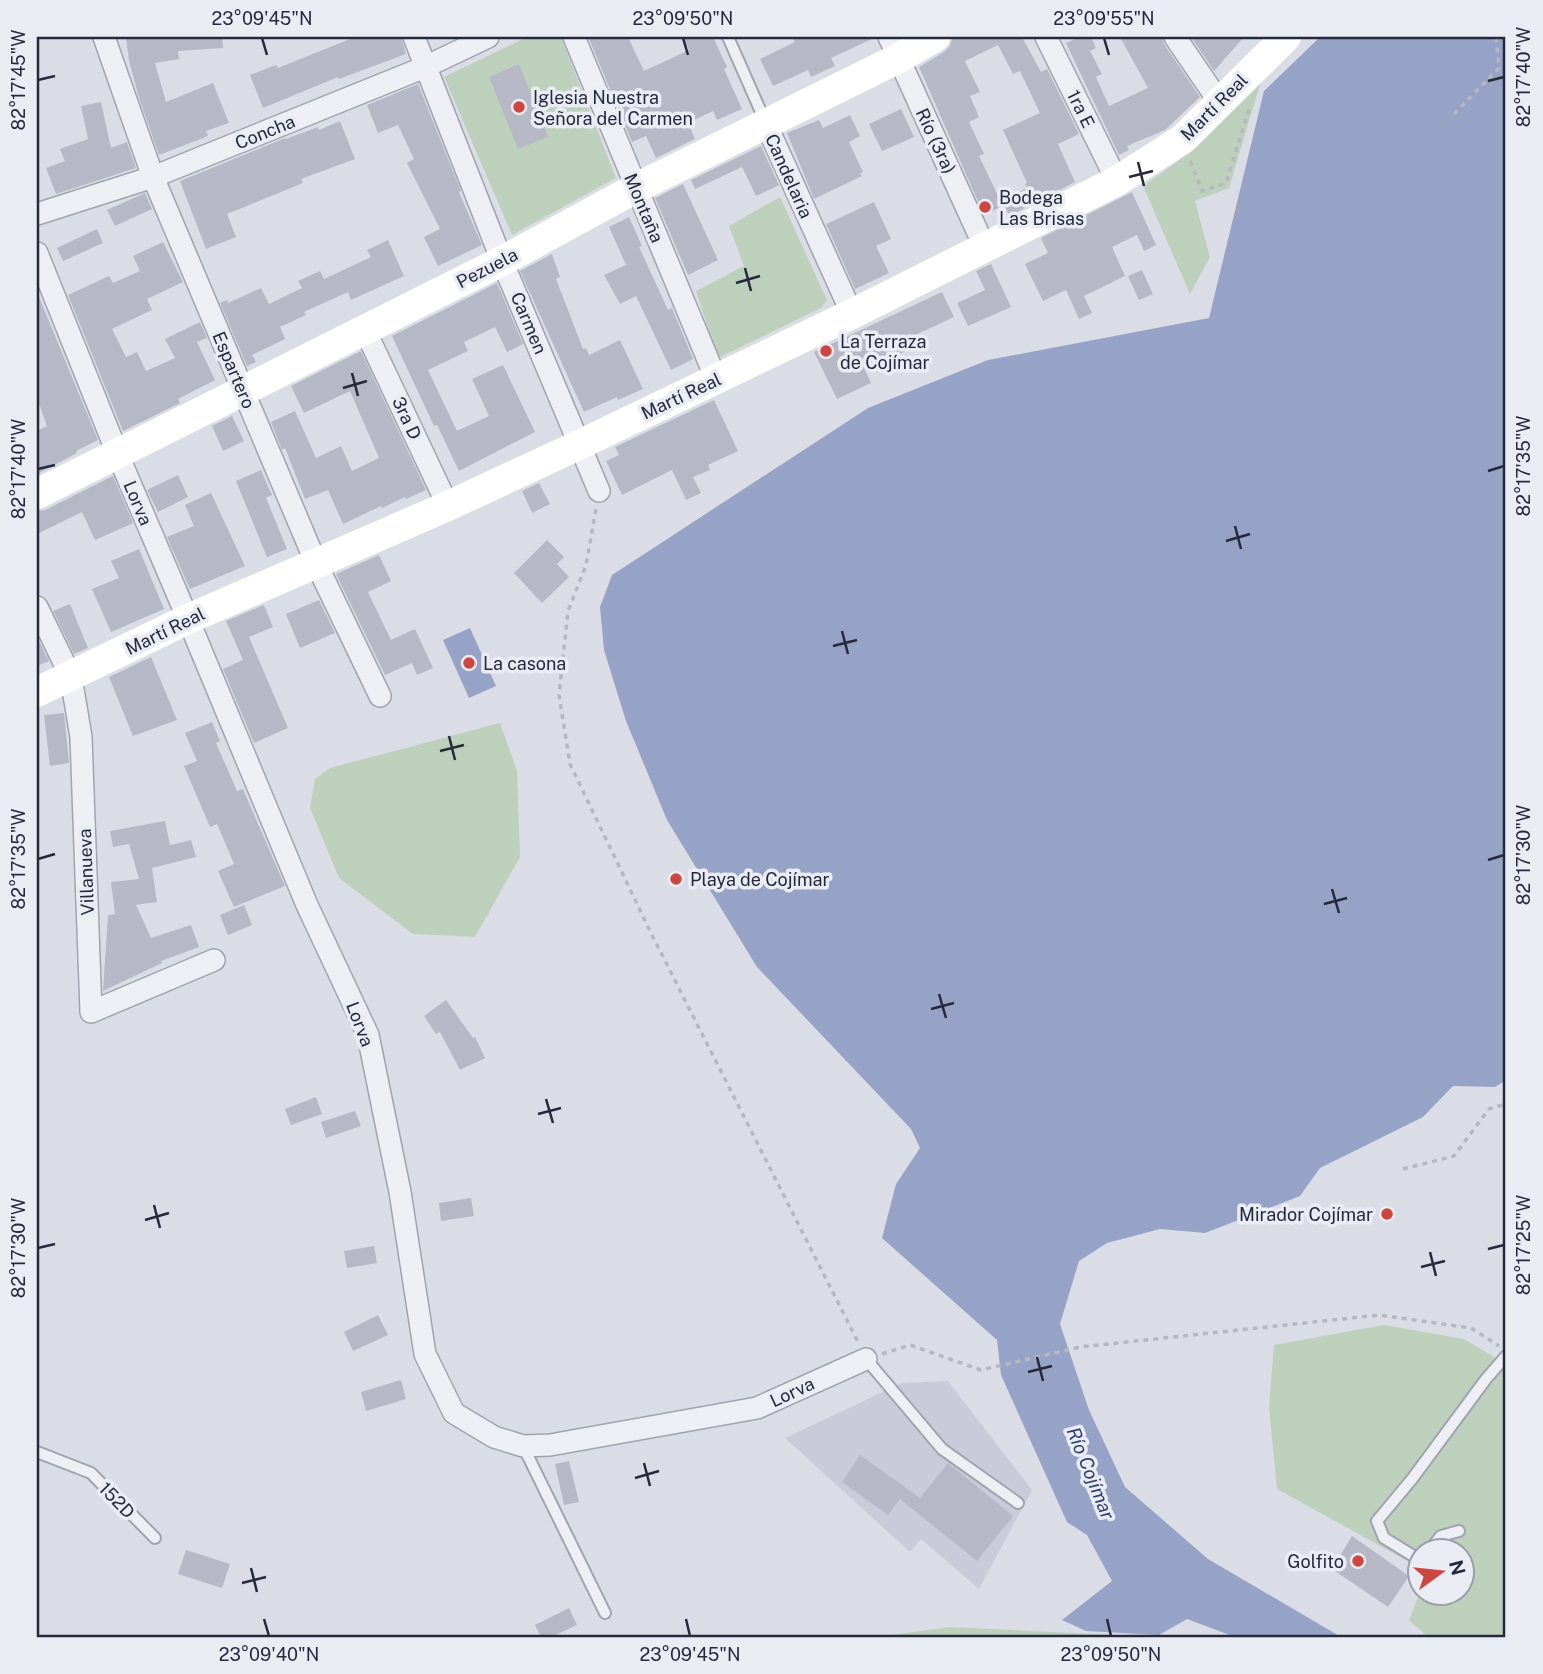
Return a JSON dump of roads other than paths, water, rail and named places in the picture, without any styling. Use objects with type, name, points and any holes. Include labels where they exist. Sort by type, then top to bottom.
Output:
[{"type":"main road","name":"Pezuela","points":[[37,495],[502,261],[636,188],[766,124],[894,48],[935,37]]},
{"type":"main road","name":"Martí Real","points":[[37,692],[188,619],[448,506],[581,444],[852,314],[1117,181],[1184,139],[1286,37]]},
{"type":"street","name":"Espartero","points":[[104,37],[153,177],[242,390],[316,563],[380,696]]},
{"type":"street","name":"Carmen","points":[[414,37],[502,261],[599,491]]},
{"type":"street","name":"Concha","points":[[37,214],[153,177],[425,67],[488,37]]},
{"type":"street","name":"Montaña","points":[[575,37],[716,379]]},
{"type":"street","name":"1ra E","points":[[1045,37],[1117,181]]},
{"type":"street","points":[[1175,37],[1220,103]]},
{"type":"street","name":"Río (3ra)","points":[[894,48],[984,246]]},
{"type":"street","name":"Candelaria","points":[[766,124],[852,314]]},
{"type":"street","name":"Lorva","points":[[37,253],[118,455],[307,905],[368,1035],[400,1192],[425,1354],[454,1413],[494,1437],[523,1446],[550,1445],[757,1408],[866,1359]]},
{"type":"street","name":"3ra D","points":[[365,330],[448,506]]},
{"type":"street","name":"Villanueva","points":[[37,607],[71,677],[81,737],[91,1012],[214,960]]},
{"type":"lane","name":"Candelaria","points":[[728,37],[766,124]]},
{"type":"lane","points":[[1406,1551],[1384,1538],[1377,1521],[1506,1354]]},
{"type":"lane","points":[[866,1359],[942,1449],[1018,1503]]},
{"type":"lane","points":[[523,1446],[605,1613]]},
{"type":"lane","name":"152D","points":[[37,1452],[91,1473],[155,1538]]},
{"type":"lane","points":[[1439,1538],[1459,1531]]},
{"type":"water","name":"Río Cojímar","points":[[1320,37],[1506,37],[1506,1080],[1495,1087],[1453,1086],[1423,1117],[1320,1168],[1300,1196],[1205,1233],[1160,1229],[1107,1243],[1079,1261],[1060,1324],[1089,1410],[1125,1487],[1208,1559],[1341,1637],[1235,1637],[1187,1619],[1159,1635],[1086,1631],[1062,1620],[1112,1581],[1087,1535],[1067,1522],[1001,1375],[997,1340],[882,1238],[896,1184],[920,1148],[911,1129],[757,967],[667,820],[626,721],[604,650],[600,607],[612,575],[868,408],[988,360],[1209,318],[1264,91]]},
{"type":"water","name":"La casona","points":[[470,628],[496,686],[469,698],[443,640]]},
{"type":"place","name":"Iglesia Nuestra Señora del Carmen","points":[[519,107]]},
{"type":"place","name":"Bodega Las Brisas","points":[[985,207]]},
{"type":"place","name":"La Terraza de Cojímar","points":[[826,351]]},
{"type":"place","name":"La casona","points":[[469,663]]},
{"type":"place","name":"Playa de Cojímar","points":[[676,879]]},
{"type":"place","name":"Mirador Cojímar","points":[[1387,1214]]},
{"type":"place","name":"Golfito","points":[[1358,1561]]}]
